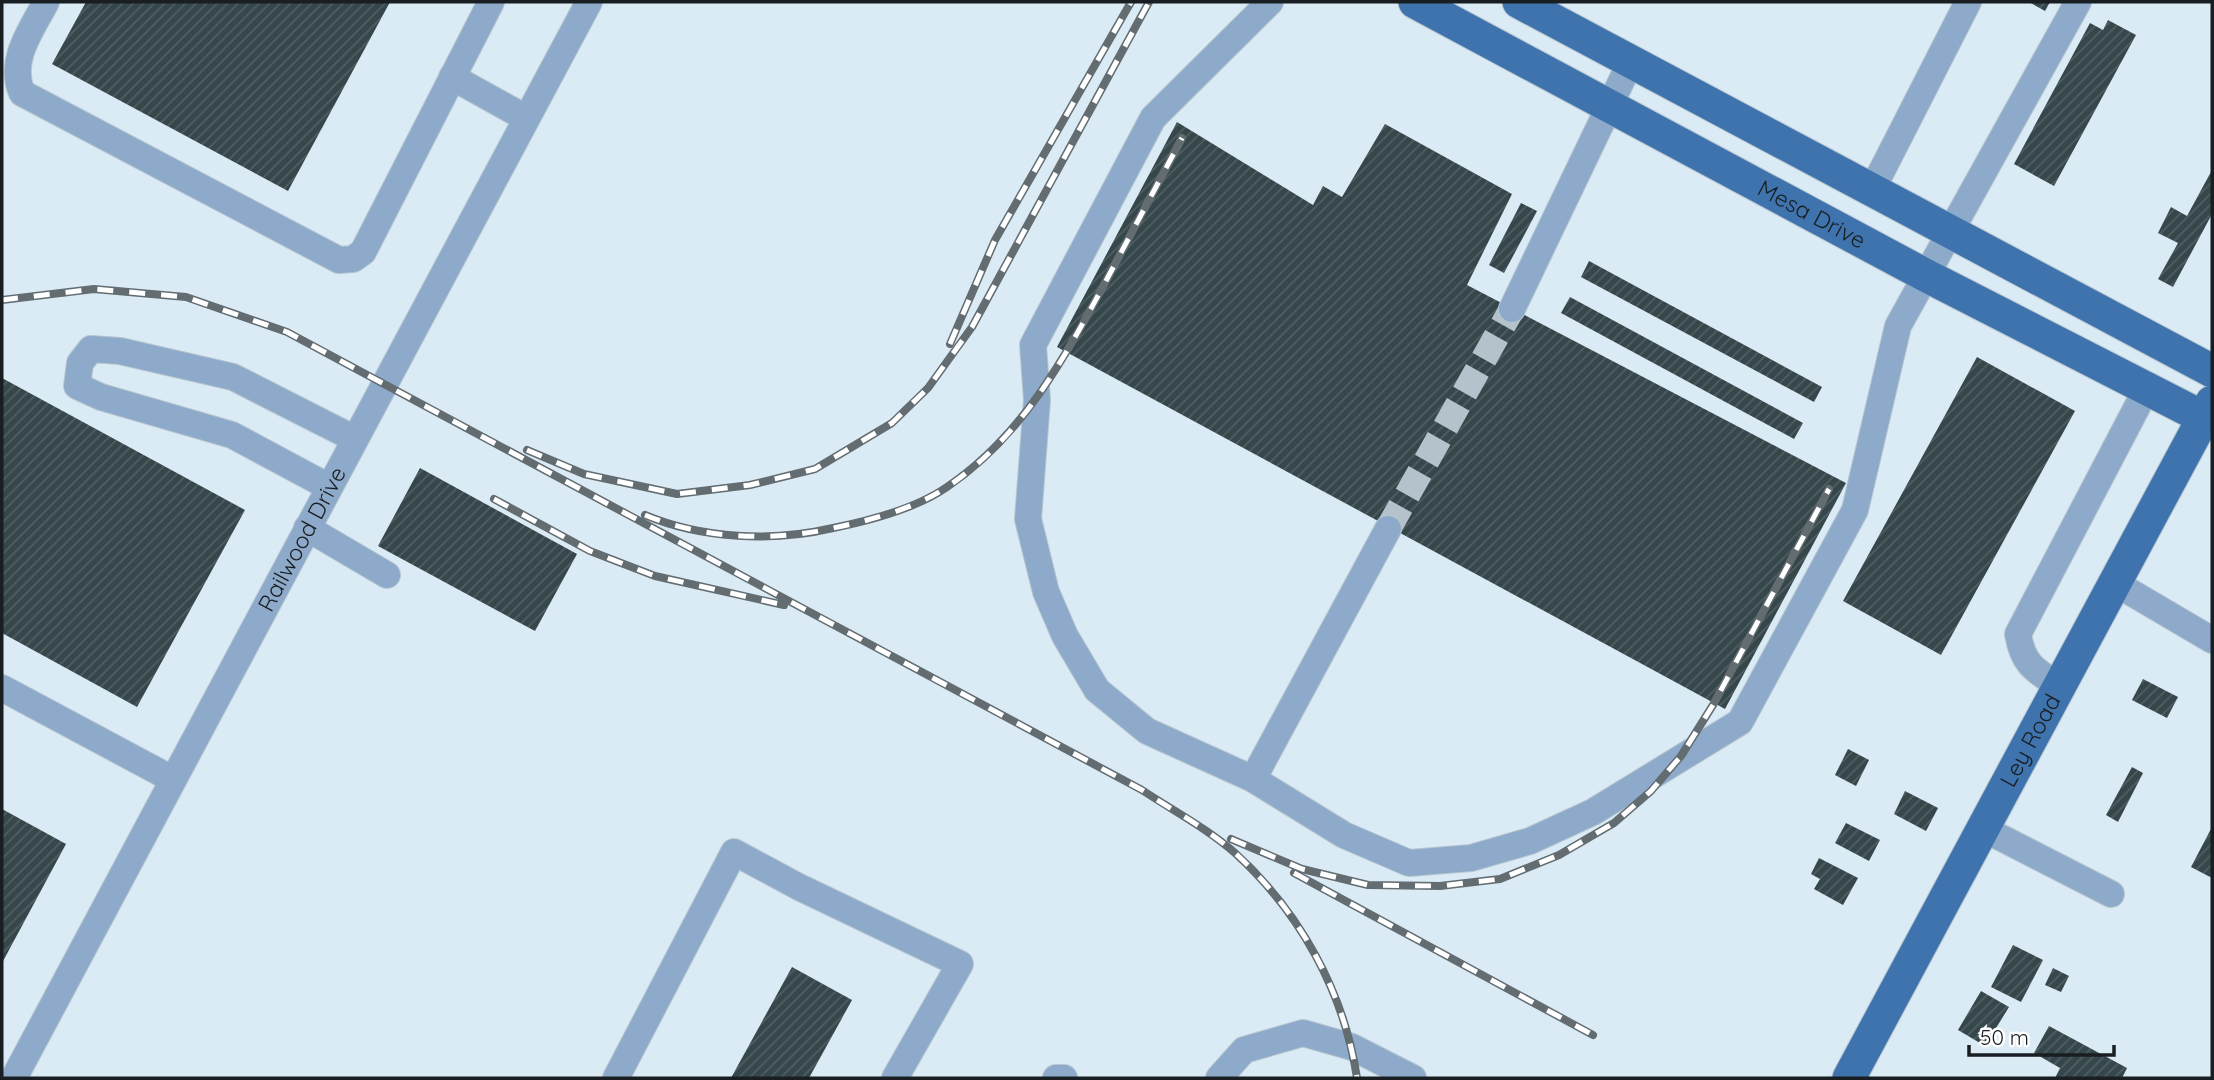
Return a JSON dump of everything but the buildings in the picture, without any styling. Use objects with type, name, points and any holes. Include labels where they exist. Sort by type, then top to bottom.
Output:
[{"type":"main road","name":"Mesa Drive","points":[[1415,2],[1925,275],[2147,388],[2209,414]]},
{"type":"main road","points":[[1519,2],[2212,371]]},
{"type":"main road","name":"Ley Road","points":[[1849,1078],[2209,414]]},
{"type":"street","points":[[46,2],[20,51],[16,80],[22,93],[339,260],[352,259],[363,252],[491,2]]},
{"type":"street","name":"Railwood Drive","points":[[11,1069],[172,779],[589,2]]},
{"type":"street","points":[[1270,2],[1153,118],[1033,345],[1037,400],[1028,519],[1046,592],[1065,636],[1097,690],[1147,732],[1252,779],[1344,835],[1409,863],[1471,858],[1530,841],[1593,812],[1740,722],[1855,510],[1898,326],[2078,2]]},
{"type":"street","points":[[1872,190],[1968,2]]},
{"type":"street","points":[[1512,309],[1631,61]]},
{"type":"street","points":[[452,77],[526,118]]},
{"type":"street","points":[[329,487],[232,435],[101,397],[77,386],[80,363],[91,349],[120,351],[233,377],[355,439]]},
{"type":"street","points":[[2060,687],[2035,670],[2022,655],[2018,634],[2147,388]]},
{"type":"street","points":[[307,528],[387,575]]},
{"type":"street","points":[[1252,779],[1388,529]]},
{"type":"street","points":[[2115,583],[2212,640]]},
{"type":"street","points":[[2,688],[172,779]]},
{"type":"street","points":[[1984,829],[2112,894]]},
{"type":"street","points":[[616,1078],[733,852],[799,887],[960,964],[895,1078]]},
{"type":"street","points":[[1219,1078],[1244,1050],[1303,1033],[1352,1046],[1413,1078]]},
{"type":"street","points":[[1056,1078],[1064,1078]]},
{"type":"tunnel","points":[[1388,529],[1512,309]]},
{"type":"railway","points":[[950,344],[995,240],[1131,2]]},
{"type":"railway","points":[[527,450],[584,474],[677,494],[750,485],[815,469],[892,423],[928,388],[972,327],[1149,2]]},
{"type":"railway","points":[[645,515],[667,523],[714,533],[738,536],[786,535],[833,528],[877,517],[907,507],[947,487],[974,467],[998,444],[1040,393],[1091,308],[1182,138]]},
{"type":"railway","points":[[2,300],[94,289],[186,297],[287,332],[1142,790],[1224,844],[1280,901],[1316,955],[1330,985],[1342,1015],[1357,1078]]},
{"type":"railway","points":[[1231,839],[1302,869],[1368,885],[1440,886],[1500,879],[1559,855],[1614,823],[1651,791],[1681,756],[1713,705],[1829,489]]},
{"type":"railway","points":[[494,499],[590,551],[655,576],[784,605]]},
{"type":"railway","points":[[1294,873],[1593,1035]]}]
